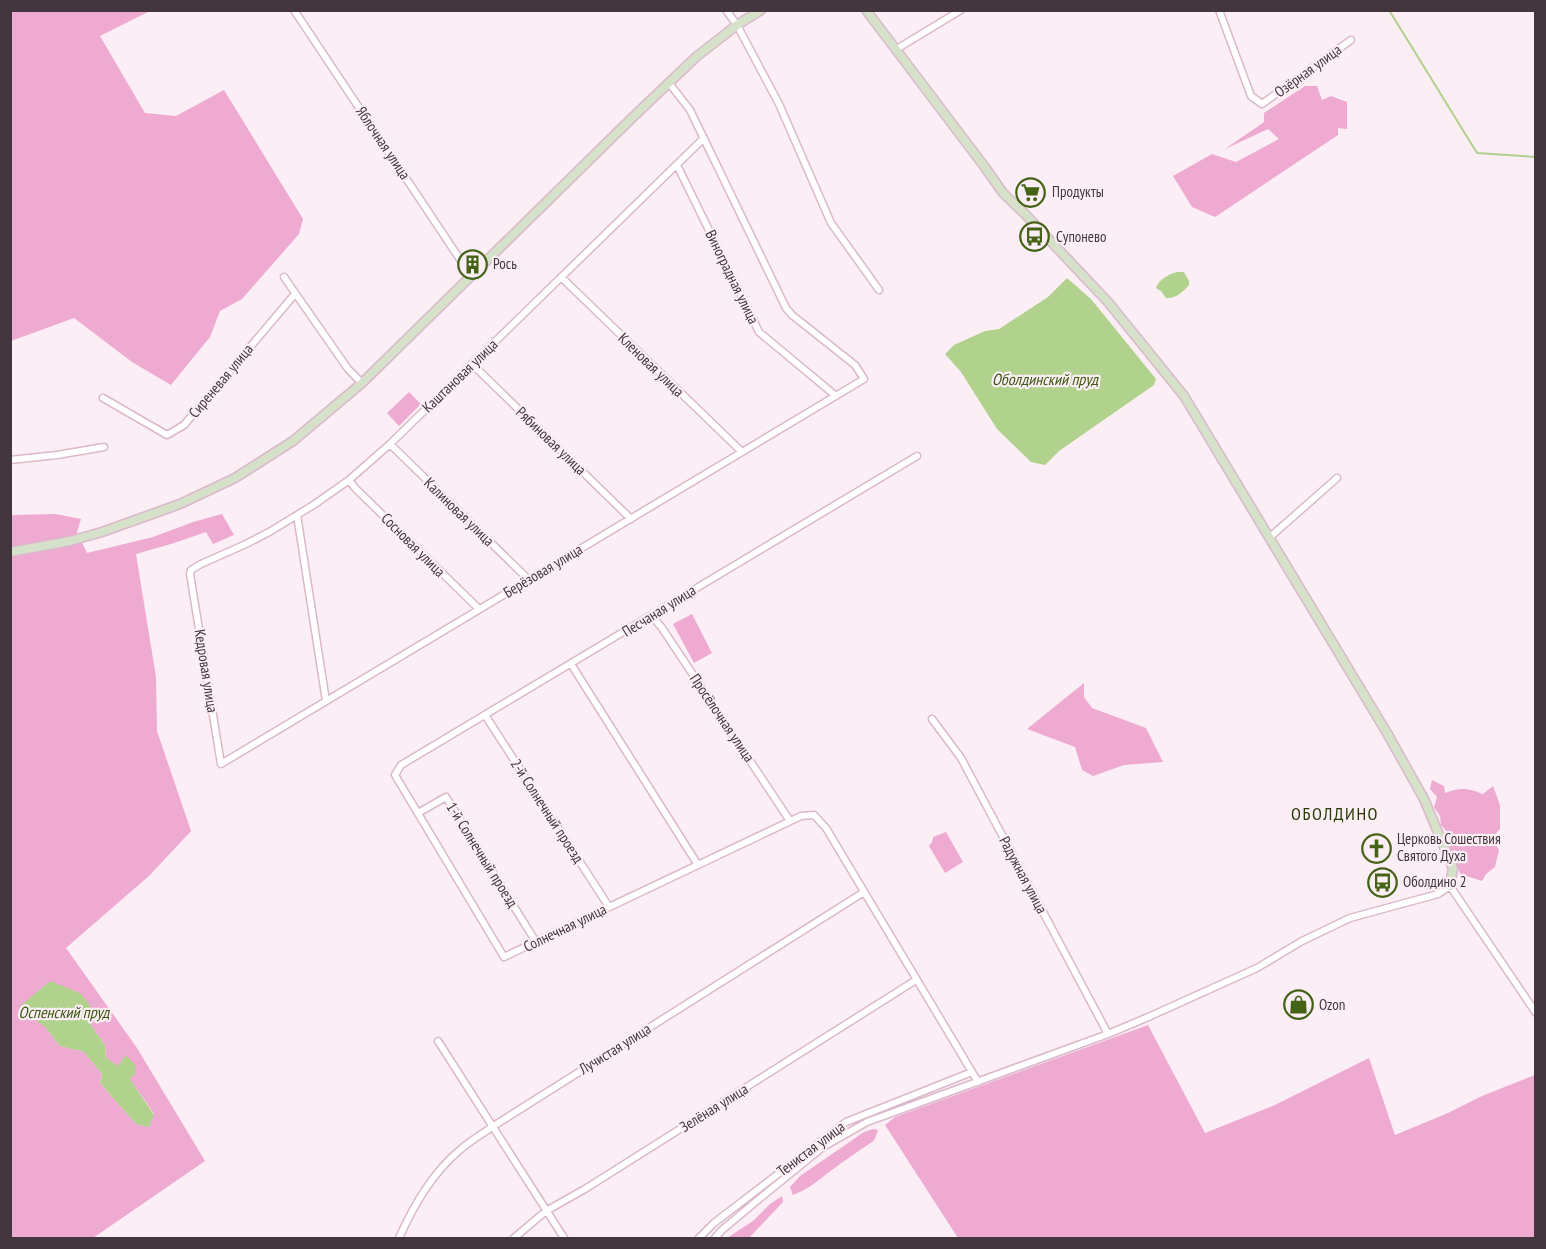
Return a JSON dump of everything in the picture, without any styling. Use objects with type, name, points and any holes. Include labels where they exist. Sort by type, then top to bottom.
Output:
[{"type":"street","name":"Яблочная улица","points":[[294,10],[471,276]]},
{"type":"street","points":[[726,10],[779,104],[831,224],[879,290]]},
{"type":"street","points":[[10,552],[70,541],[102,532],[180,504],[235,478],[293,441],[362,383],[696,57],[761,10]]},
{"type":"street","points":[[866,10],[1003,193],[1108,302],[1180,391],[1387,733],[1424,800],[1453,867],[1450,886],[1536,1013]]},
{"type":"street","points":[[895,50],[961,10]]},
{"type":"street","name":"Озёрная улица","points":[[1219,10],[1251,96],[1262,104],[1351,40]]},
{"type":"street","points":[[669,83],[689,108],[704,138]]},
{"type":"street","name":"Каштановая улица","points":[[191,577],[191,570],[195,567],[246,544],[297,515],[349,480],[390,444],[704,138]]},
{"type":"street","name":"Берёзовая улица","points":[[220,764],[864,379],[855,365],[789,312],[704,138]]},
{"type":"street","name":"Виноградная улица","points":[[677,165],[759,332],[836,396]]},
{"type":"street","name":"Кленовая улица","points":[[561,277],[742,452]]},
{"type":"street","points":[[284,278],[348,369],[362,383]]},
{"type":"street","name":"Сиреневая улица","points":[[103,398],[167,435],[184,425],[295,294]]},
{"type":"street","name":"Рябиновая улица","points":[[472,364],[631,519]]},
{"type":"street","name":"Калиновая улица","points":[[390,444],[529,580]]},
{"type":"street","points":[[10,460],[104,447]]},
{"type":"street","name":"Песчаная улица","points":[[401,765],[917,456]]},
{"type":"street","points":[[1269,538],[1337,478]]},
{"type":"street","name":"Сосновая улица","points":[[349,480],[479,609]]},
{"type":"street","points":[[297,515],[326,701]]},
{"type":"street","name":"Кедровая улица","points":[[191,577],[220,764]]},
{"type":"street","name":"Просёлочная улица","points":[[652,616],[790,821]]},
{"type":"street","points":[[571,664],[698,864]]},
{"type":"street","name":"2-й Солнечный проезд","points":[[485,715],[609,907]]},
{"type":"street","name":"Радужная улица","points":[[932,719],[961,758],[1107,1034]]},
{"type":"street","name":"Солнечная улица","points":[[401,765],[395,776],[504,957],[801,816],[814,815],[826,828],[864,892]]},
{"type":"street","name":"1-й Солнечный проезд","points":[[418,813],[446,797],[536,942]]},
{"type":"street","points":[[715,1239],[722,1230],[824,1147],[867,1122],[1107,1034],[1257,968],[1302,941],[1350,918],[1438,894],[1450,886]]},
{"type":"street","points":[[864,892],[978,1082]]},
{"type":"street","name":"Лучистая улица","points":[[399,1239],[428,1184],[461,1149],[492,1127],[864,892]]},
{"type":"street","name":"Зелёная улица","points":[[514,1239],[546,1210],[585,1189],[916,980]]},
{"type":"street","points":[[438,1041],[564,1239]]},
{"type":"street","name":"Тенистая улица","points":[[699,1239],[714,1223],[846,1122],[972,1072]]},
{"type":"shaded area","points":[[11,10],[150,11],[100,36],[145,113],[176,116],[224,90],[303,219],[299,234],[242,299],[220,311],[210,337],[171,385],[132,362],[74,318],[11,341]]},
{"type":"shaded area","points":[[1305,86],[1317,86],[1322,100],[1331,96],[1347,102],[1347,129],[1338,128],[1338,135],[1215,217],[1192,207],[1173,176],[1212,154],[1236,162],[1279,139],[1268,129],[1225,149],[1264,122],[1264,113]]},
{"type":"shaded area","points":[[409,392],[421,404],[399,426],[387,413]]},
{"type":"shaded area","points":[[56,514],[81,519],[77,532],[87,553],[153,537],[222,514],[234,535],[213,544],[206,532],[136,554],[156,677],[157,731],[191,831],[150,875],[66,948],[137,1048],[205,1161],[93,1238],[11,1238],[11,515]],"holes":[[[90,1005],[90,1024],[105,1045],[106,1058],[127,1077],[154,1114],[149,1127],[136,1124],[100,1083],[102,1074],[84,1052],[60,1046],[46,1028]]]},
{"type":"shaded area","points":[[692,614],[712,653],[694,663],[673,624]]},
{"type":"shaded area","points":[[1084,683],[1084,697],[1092,708],[1146,728],[1163,762],[1124,765],[1093,776],[1082,770],[1075,747],[1027,729]]},
{"type":"shaded area","points":[[1432,780],[1444,786],[1445,793],[1464,789],[1483,794],[1493,786],[1500,805],[1500,829],[1492,838],[1499,850],[1495,867],[1486,874],[1482,881],[1460,874],[1455,858],[1449,852],[1449,834],[1441,825],[1440,816],[1434,807],[1437,797],[1430,789]]},
{"type":"shaded area","points":[[946,832],[963,862],[945,873],[929,846],[933,837]]},
{"type":"shaded area","points":[[1148,1025],[1205,1133],[1275,1105],[1369,1058],[1395,1135],[1535,1075],[1535,1238],[958,1238],[885,1125],[895,1117]]},
{"type":"shaded area","points":[[878,1130],[872,1142],[811,1186],[793,1195],[790,1187],[800,1176],[864,1132]]},
{"type":"shaded area","points":[[782,1196],[783,1202],[749,1238],[727,1238],[753,1221]]},
{"type":"water","points":[[1184,272],[1189,285],[1179,294],[1166,298],[1156,288],[1157,285],[1165,277]]},
{"type":"water","name":"Оболдинский пруд","points":[[1067,278],[1091,299],[1156,379],[1154,385],[1059,451],[1045,465],[1031,462],[997,429],[961,372],[945,354],[954,345],[985,331],[999,329],[1048,297]]},
{"type":"water","name":"Оспенский пруд","points":[[50,981],[80,993],[90,1005],[90,1024],[105,1045],[106,1058],[118,1066],[126,1055],[136,1066],[135,1074],[130,1079],[154,1115],[149,1127],[136,1124],[100,1083],[102,1074],[84,1052],[60,1046],[46,1028],[19,1007]]},
{"type":"waterway","points":[[1389,10],[1477,153],[1536,157]]},
{"type":"place","name":"Продукты","points":[[1031,192]]},
{"type":"place","name":"Супонево","points":[[1035,237]]},
{"type":"place","name":"Рось","points":[[472,264]]},
{"type":"place","name":"Церковь Сошествия Святого Духа","points":[[1376,848]]},
{"type":"place","name":"Оболдино 2","points":[[1382,882]]},
{"type":"place","name":"Ozon","points":[[1298,1005]]},
{"type":"district","name":"ОБОЛДИНО","points":[[1335,814]]}]
